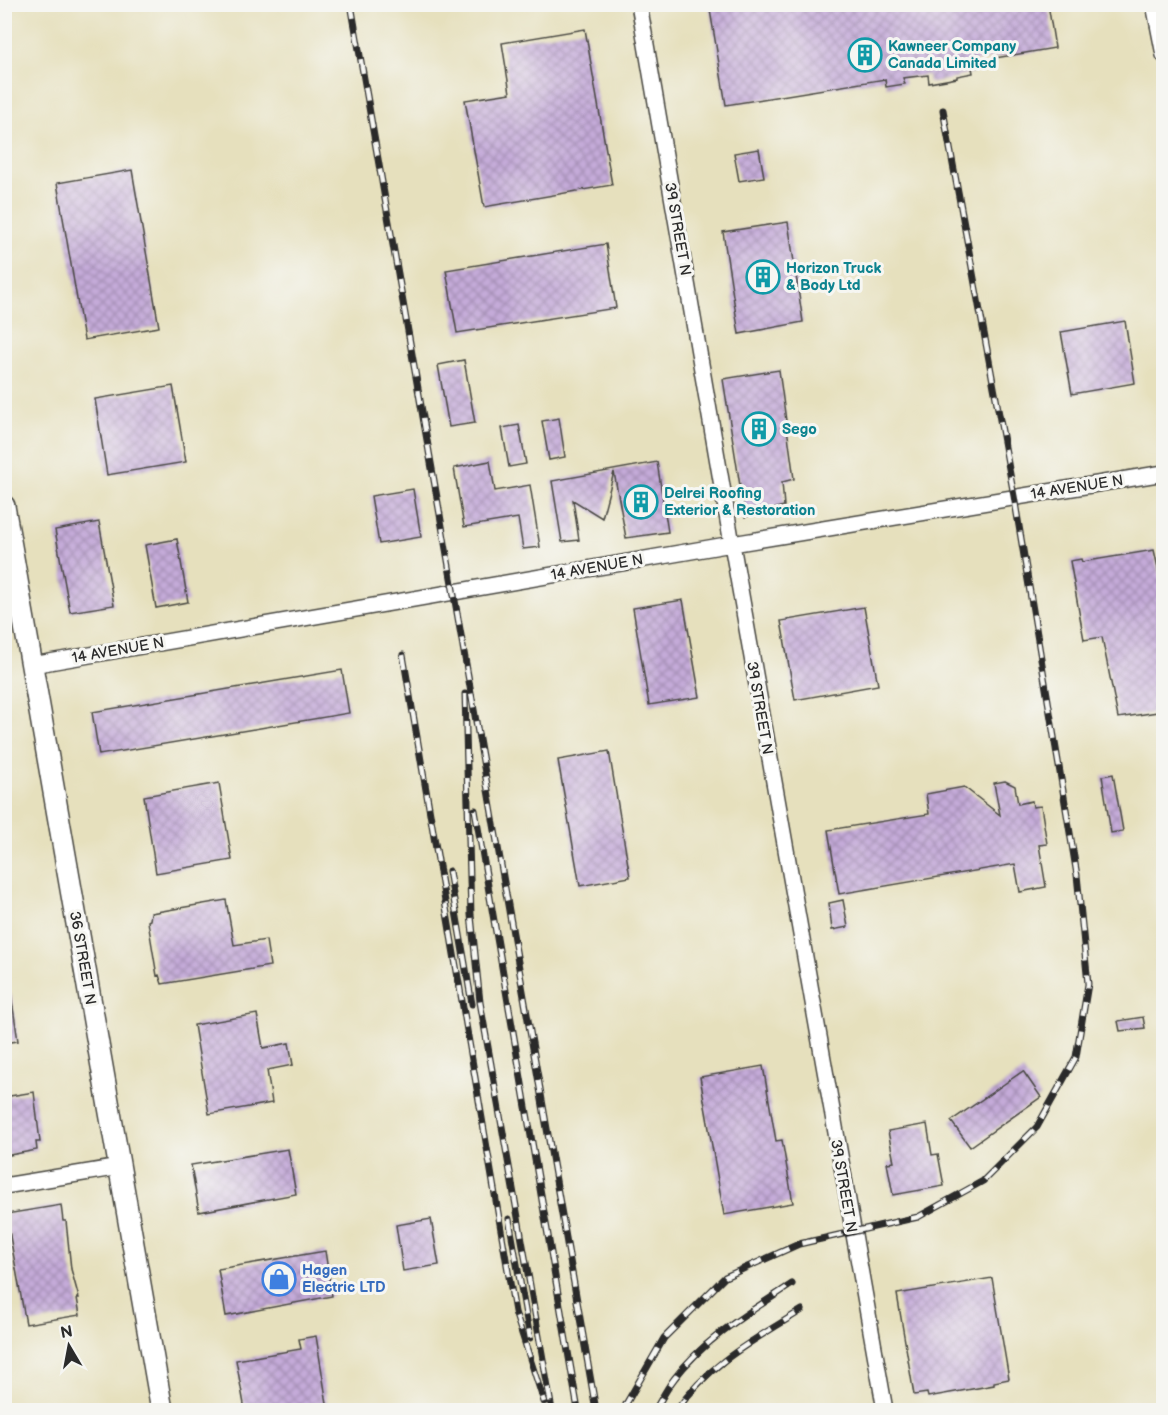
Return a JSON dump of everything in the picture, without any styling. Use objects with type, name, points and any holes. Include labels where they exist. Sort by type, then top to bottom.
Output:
[{"type":"street","name":"39 STREET N","points":[[639,4],[885,1410]]},
{"type":"street","points":[[1154,4],[1164,55]]},
{"type":"street","name":"14 AVENUE N","points":[[32,665],[732,544],[1164,473]]},
{"type":"street","name":"36 STREET N","points":[[4,506],[162,1410]]},
{"type":"street","points":[[4,1186],[120,1167]]},
{"type":"building","name":"Kawneer Company Canada Limited","points":[[709,4],[1048,4],[1055,48],[971,62],[973,73],[929,83],[928,75],[903,78],[905,84],[886,87],[885,79],[726,105]]},
{"type":"building","points":[[585,29],[612,185],[484,207],[465,100],[510,93],[502,43]]},
{"type":"building","points":[[759,149],[764,177],[739,181],[734,153]]},
{"type":"building","points":[[132,170],[159,327],[84,340],[57,183]]},
{"type":"building","name":"Horizon Truck & Body Ltd","points":[[788,222],[803,322],[739,334],[723,232]]},
{"type":"building","points":[[606,244],[616,308],[457,333],[446,270]]},
{"type":"building","points":[[1125,321],[1135,383],[1072,394],[1061,332]]},
{"type":"building","points":[[464,360],[475,423],[449,427],[438,365]]},
{"type":"building","name":"Sego","points":[[779,370],[794,479],[782,482],[784,506],[745,517],[723,379]]},
{"type":"building","points":[[173,386],[186,462],[107,475],[95,399]]},
{"type":"building","points":[[559,418],[565,457],[549,460],[542,421]]},
{"type":"building","points":[[519,425],[526,464],[509,467],[502,428]]},
{"type":"building","points":[[490,461],[495,491],[530,485],[540,547],[523,549],[518,518],[464,527],[454,468]]},
{"type":"building","points":[[657,462],[668,532],[626,538],[614,472],[602,518],[573,500],[579,540],[562,542],[552,481]]},
{"type":"building","points":[[413,489],[421,537],[379,544],[371,496]]},
{"type":"building","points":[[99,522],[114,605],[70,612],[55,530]]},
{"type":"building","points":[[177,539],[188,602],[156,608],[145,545]]},
{"type":"building","points":[[1154,550],[1164,594],[1164,711],[1118,718],[1102,637],[1084,640],[1070,561],[1081,559],[1082,562]]},
{"type":"building","points":[[683,600],[700,697],[649,705],[633,608]]},
{"type":"building","points":[[864,607],[878,685],[795,700],[781,621]]},
{"type":"building","points":[[342,670],[349,713],[99,755],[92,712]]},
{"type":"building","points":[[609,751],[630,877],[580,886],[558,760]]},
{"type":"building","points":[[1113,774],[1123,831],[1111,833],[1102,776]]},
{"type":"building","points":[[1005,781],[1015,786],[1018,804],[1032,801],[1033,807],[1041,806],[1047,844],[1039,845],[1046,887],[1020,892],[1015,864],[839,894],[828,830],[929,814],[926,794],[964,787],[1000,815],[994,783]]},
{"type":"building","points":[[219,783],[232,860],[156,873],[144,796]]},
{"type":"building","points":[[226,900],[234,945],[266,940],[270,966],[162,984],[159,975],[157,976],[149,928],[148,921],[151,913]]},
{"type":"building","points":[[843,900],[848,927],[832,930],[829,903]]},
{"type":"building","points":[[11,994],[18,1041],[4,1043],[4,995]]},
{"type":"building","points":[[257,1014],[263,1048],[289,1043],[293,1065],[267,1070],[272,1103],[209,1114],[194,1025]]},
{"type":"building","points":[[1143,1017],[1145,1028],[1120,1031],[1118,1021]]},
{"type":"building","points":[[763,1066],[776,1141],[782,1140],[793,1203],[724,1215],[700,1077]]},
{"type":"building","points":[[1023,1071],[1041,1097],[970,1147],[951,1121]]},
{"type":"building","points":[[34,1092],[40,1142],[36,1142],[37,1150],[4,1156],[4,1097]]},
{"type":"building","points":[[927,1124],[932,1155],[938,1154],[944,1186],[893,1195],[887,1163],[894,1162],[888,1131]]},
{"type":"building","points":[[288,1149],[296,1194],[199,1212],[191,1165]]},
{"type":"building","points":[[61,1205],[63,1221],[66,1221],[71,1269],[79,1298],[77,1298],[80,1315],[26,1324],[6,1214]]},
{"type":"building","points":[[431,1219],[439,1265],[403,1271],[396,1225]]},
{"type":"building","points":[[325,1251],[332,1296],[226,1316],[218,1269]]},
{"type":"building","points":[[992,1278],[1009,1379],[994,1382],[994,1385],[928,1397],[927,1393],[914,1395],[897,1294]]},
{"type":"building","points":[[316,1336],[328,1410],[245,1410],[236,1360],[301,1349],[299,1339]]},
{"type":"railway","points":[[351,4],[596,1410]]},
{"type":"railway","points":[[625,1410],[626,1404],[664,1338],[725,1277],[799,1244],[918,1217],[983,1181],[1037,1127],[1076,1057],[1088,984],[1077,875],[1014,496],[943,110]]},
{"type":"railway","points":[[403,655],[515,1312],[544,1402]]},
{"type":"railway","points":[[465,694],[471,915],[480,1002],[552,1410]]},
{"type":"railway","points":[[475,810],[578,1410]]},
{"type":"railway","points":[[449,871],[472,1004]]},
{"type":"railway","points":[[509,1219],[530,1338]]},
{"type":"railway","points":[[655,1410],[666,1390],[686,1364],[714,1338],[792,1284]]},
{"type":"railway","points":[[677,1410],[703,1379],[718,1366],[750,1342],[802,1310]]},
{"type":"place","name":"Kawneer Company Canada Limited","points":[[865,55]]},
{"type":"place","name":"Horizon Truck & Body Ltd","points":[[763,277]]},
{"type":"place","name":"Sego","points":[[759,429]]},
{"type":"place","name":"Delrei Roofing Exterior & Restoration","points":[[641,502]]},
{"type":"place","name":"Hagen Electric LTD","points":[[279,1279]]}]
